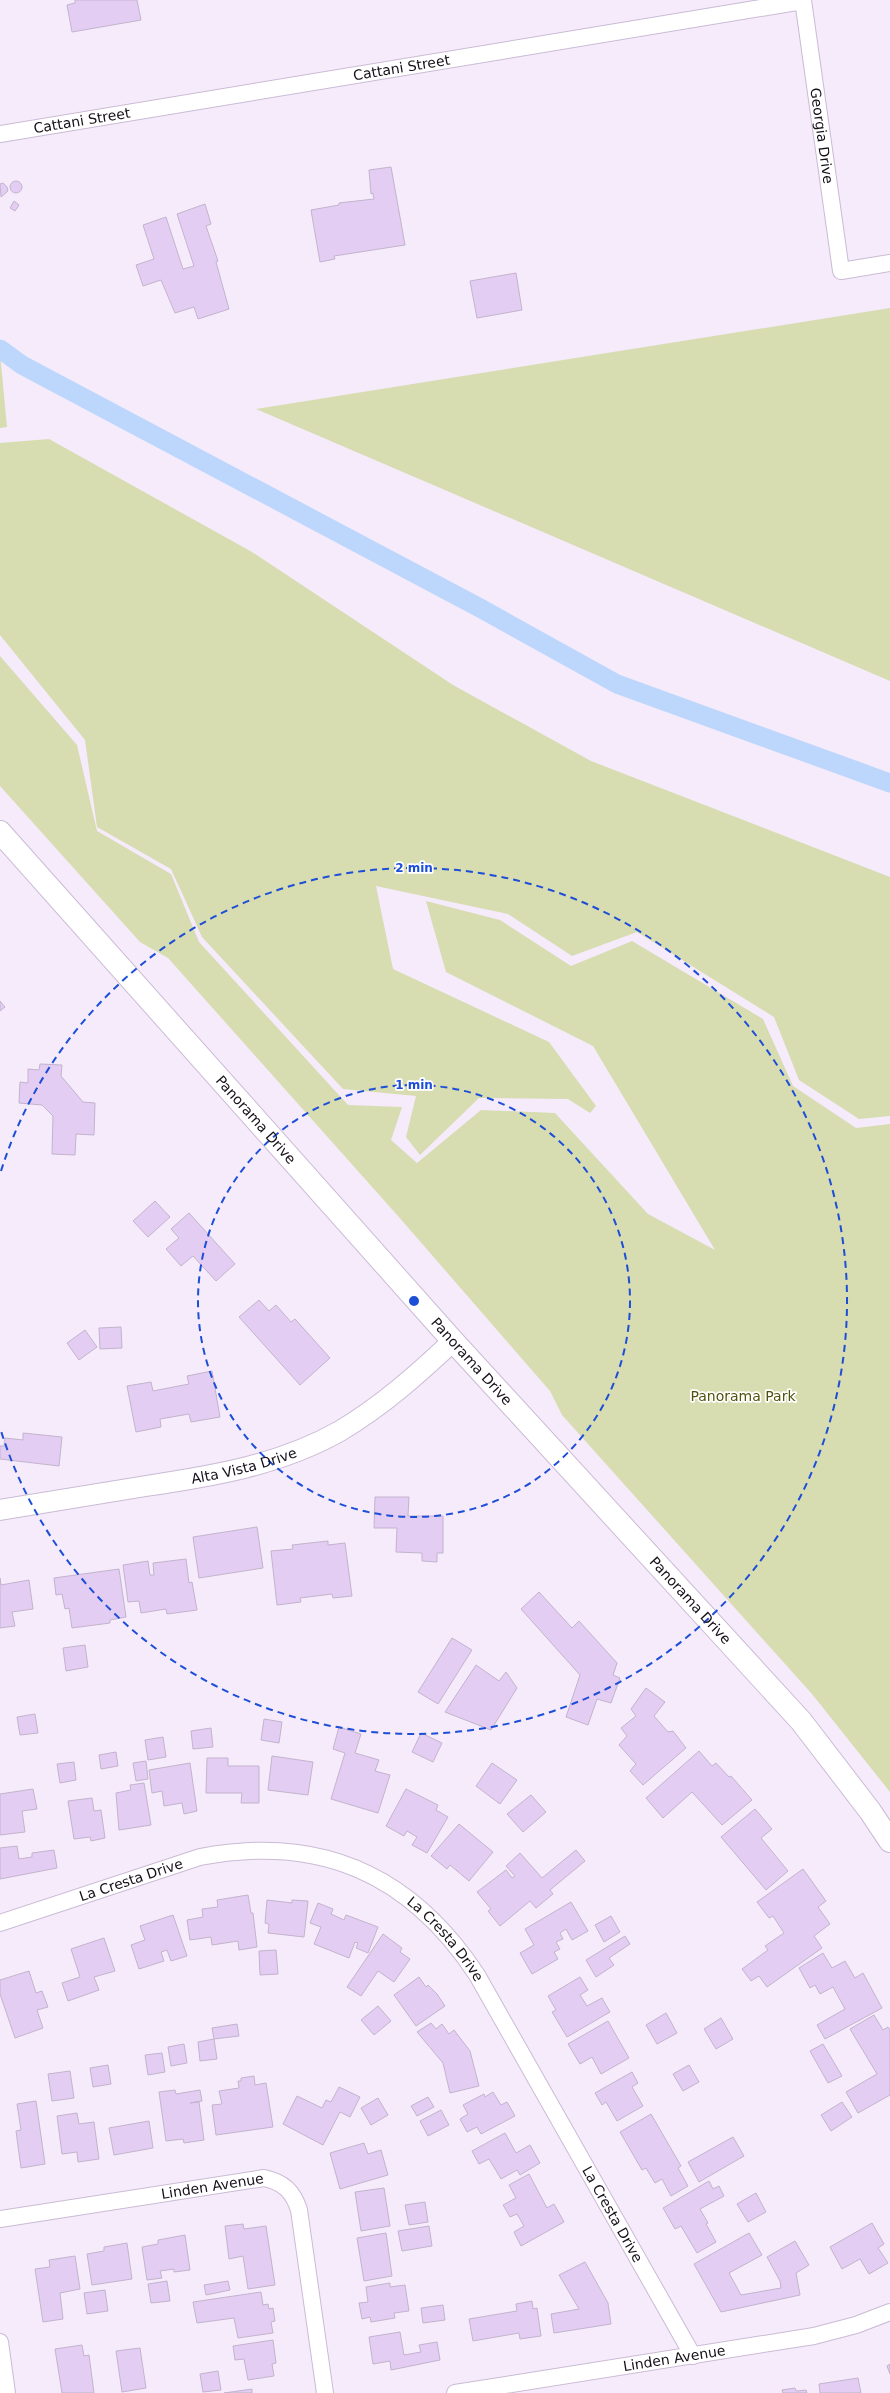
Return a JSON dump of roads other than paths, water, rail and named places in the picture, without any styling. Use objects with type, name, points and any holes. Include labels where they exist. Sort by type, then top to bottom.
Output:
[{"type":"main road","name":"Panorama Drive","points":[[0,832],[453,1341],[801,1721],[870,1811],[890,1841]]},
{"type":"street","name":"Cattani Street","points":[[0,134],[803,0]]},
{"type":"street","name":"Georgia Drive","points":[[803,0],[841,271],[890,263]]},
{"type":"street","name":"Alta Vista Drive","points":[[0,1510],[225,1474],[266,1463],[306,1447],[339,1431],[375,1408],[412,1379],[453,1341]]},
{"type":"street","name":"La Cresta Drive","points":[[0,1923],[200,1857],[230,1851],[260,1849],[294,1851],[328,1858],[357,1868],[384,1881],[413,1900],[439,1924],[473,1969],[692,2356]]},
{"type":"street","name":"Linden Avenue","points":[[0,2219],[264,2178],[276,2181],[288,2189],[296,2201],[299,2210],[325,2393]]},
{"type":"street","name":"Linden Avenue","points":[[455,2393],[814,2336],[856,2325],[890,2312]]},
{"type":"street","points":[[0,2342],[7,2393]]},
{"type":"waterway","points":[[0,349],[22,365],[480,608],[617,684],[890,783]]},
{"type":"park label","name":"Panorama Park","points":[[743,1396]]}]
